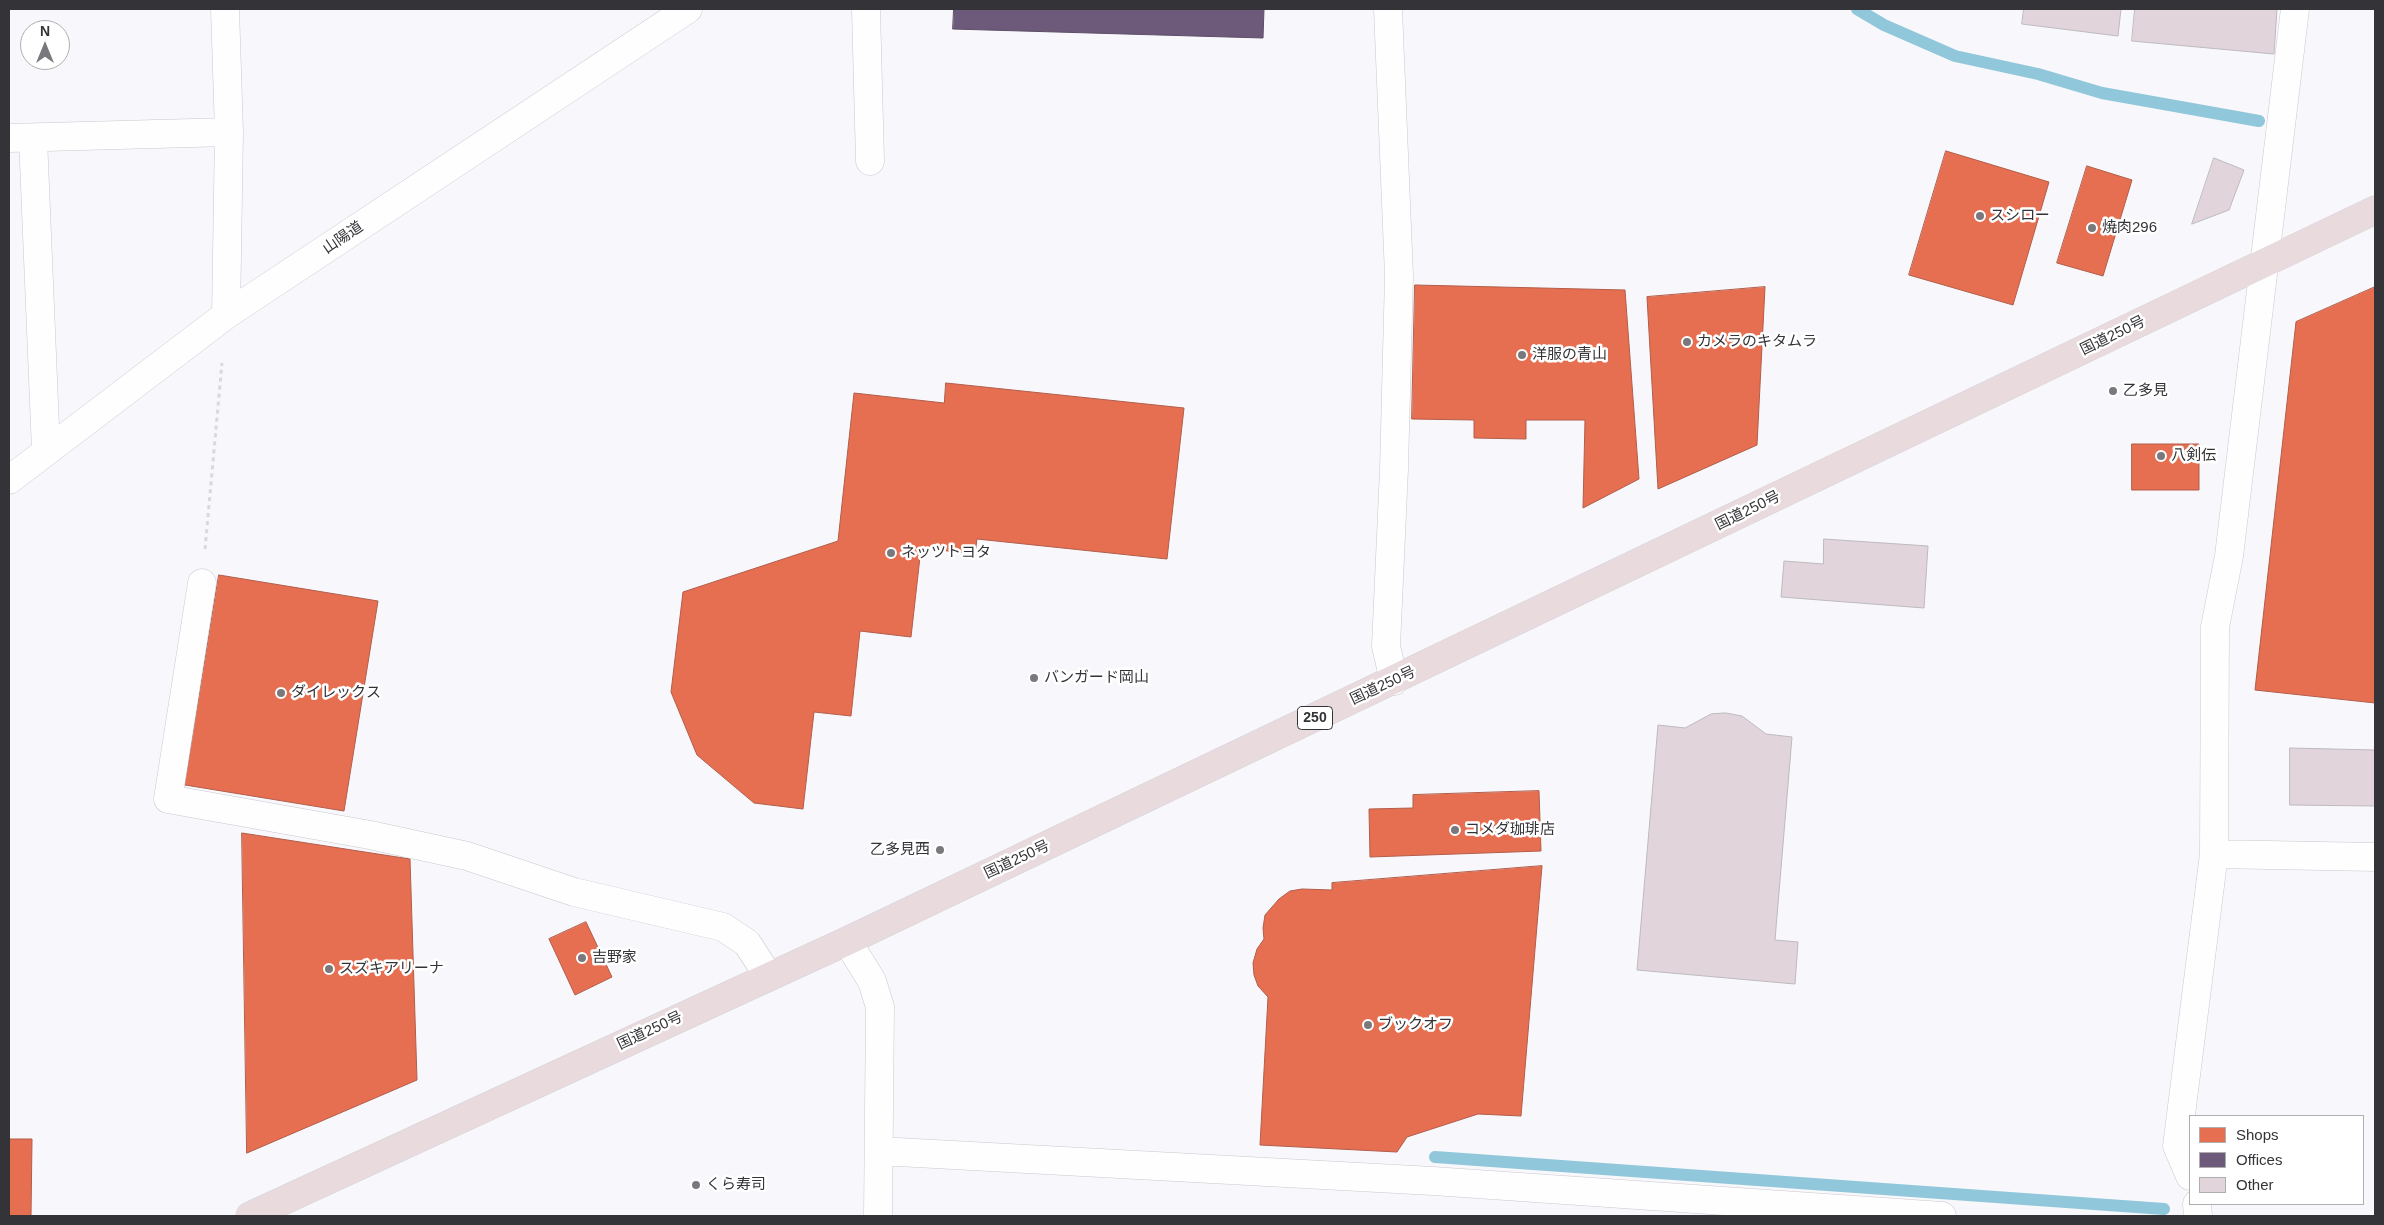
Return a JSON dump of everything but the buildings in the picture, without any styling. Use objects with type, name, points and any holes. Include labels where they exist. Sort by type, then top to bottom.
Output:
[{"type":"highway","name":"国道250号","points":[[250,1216],[847,941],[1394,681],[2375,210]]},
{"type":"street","points":[[225,9],[228,132],[226,315]]},
{"type":"street","name":"山陽道","points":[[9,480],[226,315],[688,9]]},
{"type":"street","points":[[866,9],[870,161]]},
{"type":"street","points":[[1388,9],[1399,276],[1394,469],[1386,646],[1394,681]]},
{"type":"street","points":[[2189,1174],[2177,1146],[2214,854],[2215,627],[2229,556],[2295,9]]},
{"type":"street","points":[[46,451],[21,138],[228,132]]},
{"type":"street","points":[[202,583],[168,800],[370,835],[467,856],[574,892],[723,927],[747,943],[769,977]]},
{"type":"street","points":[[2214,854],[2375,857]]},
{"type":"street","points":[[847,941],[872,981],[880,1006],[878,1216]]},
{"type":"street","points":[[879,1151],[1433,1181],[1942,1216]]},
{"type":"path","points":[[202,583],[226,315]]},
{"type":"waterway","points":[[1857,9],[1884,25],[1955,56],[2038,74],[2102,93],[2259,121]]},
{"type":"waterway","points":[[1435,1157],[2164,1209]]},
{"type":"place","name":"スシロー","points":[[1980,216]]},
{"type":"place","name":"焼肉296","points":[[2092,228]]},
{"type":"place","name":"カメラのキタムラ","points":[[1687,342]]},
{"type":"place","name":"洋服の青山","points":[[1522,355]]},
{"type":"place","name":"乙多見","points":[[2113,391]]},
{"type":"place","name":"八剣伝","points":[[2161,456]]},
{"type":"place","name":"ネッツトヨタ","points":[[891,553]]},
{"type":"place","name":"バンガード岡山","points":[[1034,678]]},
{"type":"place","name":"ダイレックス","points":[[281,693]]},
{"type":"place","name":"コメダ珈琲店","points":[[1455,830]]},
{"type":"place","name":"乙多見西","points":[[940,850]]},
{"type":"place","name":"吉野家","points":[[582,958]]},
{"type":"place","name":"スズキアリーナ","points":[[329,969]]},
{"type":"place","name":"ブックオフ","points":[[1368,1025]]},
{"type":"place","name":"くら寿司","points":[[696,1185]]}]
